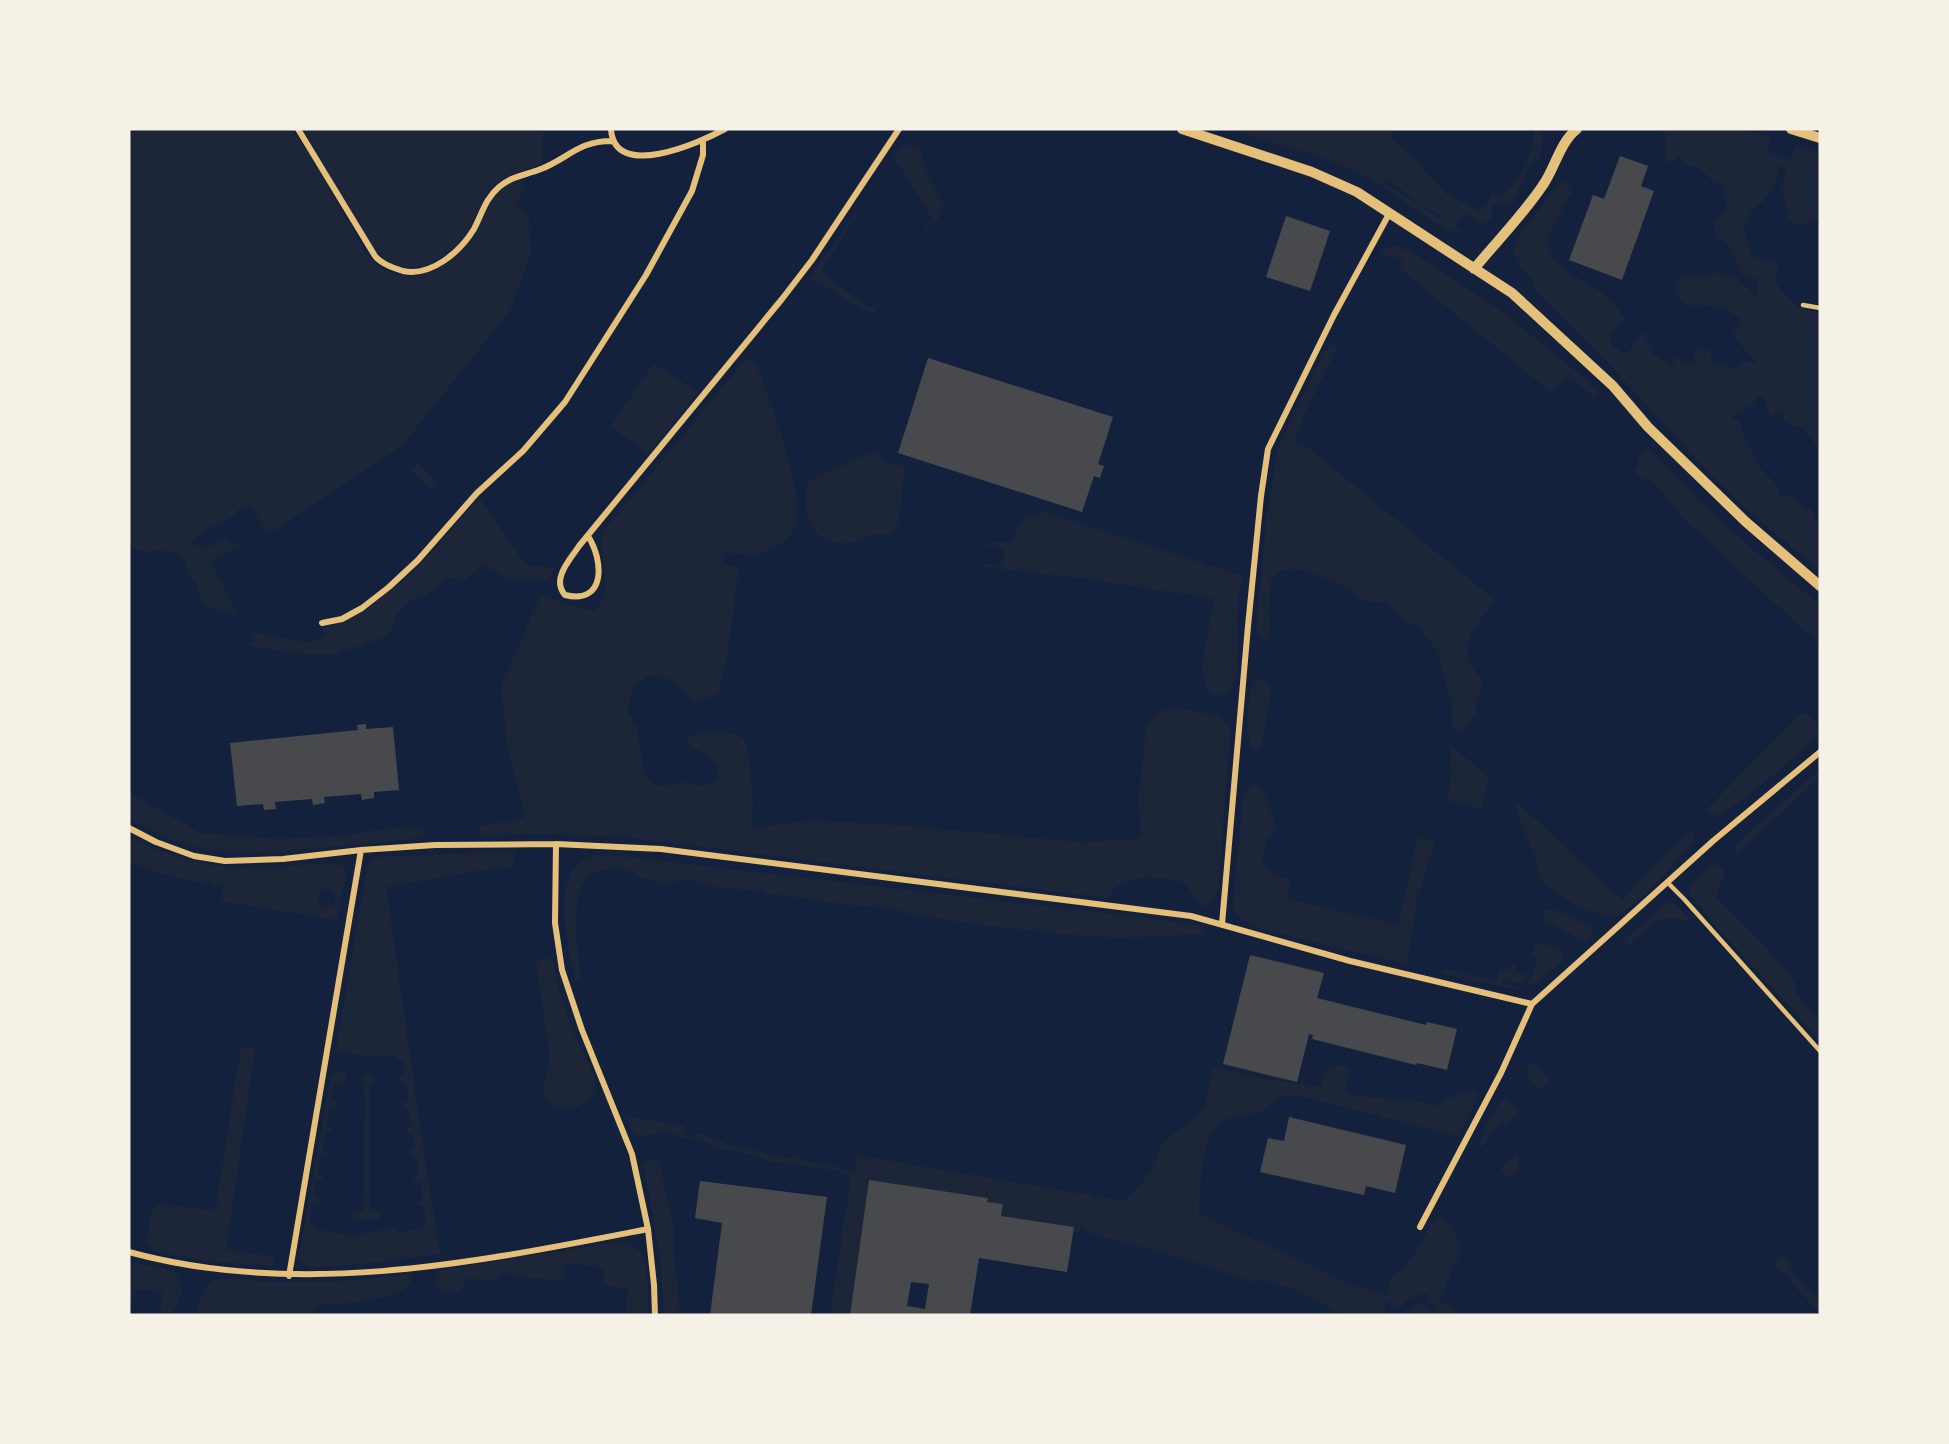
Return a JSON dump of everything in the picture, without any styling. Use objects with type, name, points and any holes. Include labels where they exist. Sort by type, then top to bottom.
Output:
[{"type":"street","points":[[298,129],[366,245],[378,260],[407,272],[433,267],[453,253],[474,229],[490,195],[504,182],[554,164],[581,146],[612,141]]},
{"type":"street","points":[[611,129],[612,141],[621,151],[643,155],[703,141],[725,129]]},
{"type":"street","points":[[588,536],[599,561],[594,590],[584,597],[565,595],[560,589],[559,582],[565,568],[588,536],[754,336],[819,251],[899,129]]},
{"type":"street","points":[[1182,129],[1312,172],[1357,192],[1512,293],[1613,386],[1648,427],[1746,522],[1820,586]]},
{"type":"street","points":[[1791,129],[1820,138]]},
{"type":"street","points":[[1474,269],[1533,199],[1574,130]]},
{"type":"street","points":[[322,623],[342,619],[362,608],[389,587],[447,529],[460,510],[522,451],[565,402],[646,275],[692,191],[703,155],[703,141]]},
{"type":"street","points":[[1222,924],[1248,626],[1268,449],[1318,346],[1389,214]]},
{"type":"street","points":[[1420,1227],[1501,1073],[1532,1004],[1713,841],[1820,752]]},
{"type":"street","points":[[129,828],[156,842],[194,856],[225,861],[283,860],[361,850],[435,845],[556,844],[661,849],[1191,916],[1350,961],[1532,1004]]},
{"type":"street","points":[[556,844],[555,923],[562,970],[582,1030],[632,1154],[648,1229],[655,1315]]},
{"type":"street","points":[[289,1276],[361,850]]},
{"type":"street","points":[[129,1252],[239,1273],[289,1276],[336,1275],[418,1267],[561,1246],[648,1229]]},
{"type":"lane","points":[[1803,305],[1820,308]]},
{"type":"lane","points":[[1667,882],[1684,898],[1820,1052]]},
{"type":"shaded area","points":[[129,129],[292,129],[316,165],[367,254],[383,269],[397,274],[411,275],[426,272],[453,258],[474,235],[492,201],[503,188],[522,178],[525,188],[515,206],[528,214],[531,253],[510,311],[402,446],[266,534],[253,509],[241,506],[230,518],[204,531],[191,543],[205,548],[224,539],[231,543],[244,544],[210,561],[238,616],[206,607],[194,579],[190,577],[185,560],[179,553],[158,550],[148,552],[129,547]]},
{"type":"shaded area","points":[[303,129],[543,129],[543,164],[514,174],[489,191],[467,232],[447,254],[422,266],[408,267],[395,265],[383,258],[371,246]]},
{"type":"shaded area","points":[[1230,129],[1392,129],[1392,139],[1417,161],[1446,194],[1480,212],[1492,193],[1502,198],[1514,183],[1529,157],[1534,129],[1541,129],[1542,142],[1537,163],[1536,156],[1509,205],[1507,202],[1500,206],[1493,205],[1490,214],[1496,215],[1480,224],[1469,215],[1464,214],[1462,220],[1456,224],[1457,229],[1466,234],[1445,227],[1357,172],[1322,158]],"holes":[[[1385,179],[1415,201],[1441,216],[1441,219],[1384,183]]]},
{"type":"shaded area","points":[[1651,129],[1739,129],[1771,137],[1766,152],[1790,160],[1796,145],[1820,153],[1820,218],[1802,226],[1788,221],[1783,190],[1785,172],[1784,167],[1780,165],[1773,190],[1766,195],[1764,201],[1752,209],[1744,228],[1752,256],[1778,263],[1775,282],[1789,300],[1798,307],[1820,313],[1820,450],[1802,427],[1793,426],[1781,419],[1785,415],[1782,409],[1775,412],[1772,419],[1763,397],[1756,396],[1753,405],[1736,413],[1732,418],[1740,422],[1746,444],[1754,454],[1760,468],[1778,486],[1778,493],[1783,497],[1792,496],[1801,502],[1803,509],[1810,509],[1815,514],[1815,519],[1820,521],[1820,570],[1745,508],[1716,480],[1598,352],[1532,287],[1534,280],[1521,269],[1513,250],[1519,237],[1559,182],[1566,183],[1571,186],[1572,192],[1551,231],[1548,242],[1549,252],[1563,268],[1611,300],[1625,319],[1610,334],[1610,345],[1627,354],[1643,332],[1654,355],[1674,366],[1676,366],[1672,360],[1675,356],[1685,364],[1694,363],[1695,353],[1700,348],[1710,351],[1712,356],[1710,363],[1714,365],[1722,363],[1732,369],[1738,368],[1740,362],[1757,362],[1739,343],[1731,329],[1740,326],[1740,320],[1736,316],[1716,307],[1688,306],[1676,294],[1675,282],[1684,276],[1700,277],[1705,273],[1707,278],[1719,273],[1730,277],[1735,275],[1752,294],[1757,295],[1757,279],[1742,274],[1730,246],[1719,239],[1717,234],[1715,226],[1717,220],[1727,211],[1724,186],[1712,180],[1696,165],[1688,167],[1681,158],[1678,157],[1673,162],[1666,161],[1666,133]]},
{"type":"shaded area","points":[[911,145],[920,148],[923,164],[944,206],[937,222],[931,223],[911,256],[931,217],[893,158],[899,149]]},
{"type":"shaded area","points":[[868,196],[821,272],[868,307],[878,306],[874,314],[808,279]]},
{"type":"shaded area","points":[[1393,246],[1401,247],[1419,257],[1500,310],[1588,381],[1599,393],[1595,398],[1574,381],[1565,377],[1552,393],[1399,268],[1403,260],[1399,257],[1391,258],[1379,250]]},
{"type":"shaded area","points":[[1335,345],[1337,349],[1302,419],[1295,442],[1311,450],[1496,601],[1471,633],[1467,648],[1468,656],[1483,686],[1475,706],[1476,714],[1461,732],[1452,727],[1453,700],[1447,690],[1438,653],[1421,629],[1403,619],[1386,602],[1371,603],[1356,597],[1351,588],[1306,571],[1293,569],[1280,571],[1271,579],[1268,609],[1270,634],[1267,640],[1263,641],[1256,633],[1266,526],[1278,448],[1325,350]]},
{"type":"shaded area","points":[[745,360],[755,362],[784,445],[796,494],[795,527],[781,544],[761,554],[746,557],[746,554],[725,553],[724,565],[739,566],[727,655],[718,694],[695,703],[668,677],[648,676],[632,689],[627,710],[637,728],[644,775],[659,787],[681,782],[701,786],[714,782],[719,770],[715,764],[707,755],[686,741],[698,733],[725,732],[746,741],[753,795],[752,822],[757,828],[810,820],[910,826],[1087,843],[1117,839],[1135,840],[1141,833],[1139,798],[1146,728],[1150,721],[1158,713],[1167,709],[1180,708],[1221,717],[1230,729],[1218,891],[1212,902],[1206,907],[1198,902],[1182,883],[1158,878],[1138,878],[1125,882],[1112,889],[1110,897],[1106,898],[626,837],[538,834],[481,836],[478,828],[480,826],[526,818],[507,745],[501,686],[541,594],[564,604],[596,612],[606,588],[601,539],[604,531]]},
{"type":"shaded area","points":[[653,364],[698,392],[648,455],[611,426]]},
{"type":"shaded area","points":[[1650,448],[1698,499],[1750,547],[1820,605],[1820,645],[1683,518],[1655,485],[1644,476],[1641,479],[1633,472],[1637,466],[1639,454]]},
{"type":"shaded area","points":[[877,450],[883,460],[906,468],[900,512],[892,535],[872,534],[848,543],[824,539],[816,533],[808,515],[808,481]]},
{"type":"shaded area","points":[[418,462],[439,484],[432,491],[411,471]]},
{"type":"shaded area","points":[[479,497],[528,565],[554,568],[548,580],[509,579],[484,564],[463,581],[447,577],[427,595],[413,599],[397,614],[390,632],[383,638],[333,655],[292,653],[249,646],[254,639],[251,632],[309,643],[325,636],[322,628],[347,619],[369,607],[410,575]]},
{"type":"shaded area","points":[[1044,512],[1243,576],[1237,614],[1237,663],[1233,685],[1228,693],[1215,695],[1207,689],[1204,676],[1206,642],[1215,599],[1088,579],[984,567],[985,564],[1003,566],[1004,548],[985,546],[994,542],[1010,542],[1022,520]]},
{"type":"shaded area","points":[[1261,678],[1269,683],[1270,693],[1261,749],[1253,750],[1248,734],[1248,707],[1253,682]]},
{"type":"shaded area","points":[[1801,713],[1815,721],[1817,736],[1776,773],[1721,816],[1706,813],[1707,809]]},
{"type":"shaded area","points":[[1450,744],[1488,777],[1482,809],[1447,800],[1452,774]]},
{"type":"shaded area","points":[[1820,769],[1820,776],[1738,854],[1734,847],[1741,839]]},
{"type":"shaded area","points":[[1253,785],[1262,788],[1276,825],[1263,852],[1263,860],[1270,871],[1291,879],[1286,898],[1398,925],[1418,837],[1435,841],[1417,899],[1407,964],[1265,930],[1239,916],[1233,908],[1243,797]]},
{"type":"shaded area","points":[[129,793],[203,834],[275,839],[347,835],[389,828],[423,827],[425,834],[421,838],[284,851],[236,852],[204,849],[165,837],[129,819]]},
{"type":"shaded area","points":[[1516,801],[1622,900],[1689,829],[1694,835],[1694,842],[1632,906],[1621,913],[1606,916],[1576,905],[1543,883],[1519,816]]},
{"type":"shaded area","points":[[129,837],[162,852],[214,865],[269,868],[324,864],[343,867],[346,874],[337,920],[221,901],[224,882],[221,886],[186,880],[129,861]],"holes":[[[324,889],[333,891],[335,904],[327,908],[322,907],[317,900],[320,892]]]},
{"type":"shaded area","points":[[514,851],[513,868],[489,869],[386,887],[440,1254],[320,1268],[305,1265],[299,1258],[331,1075],[339,1070],[346,1073],[347,1080],[343,1084],[334,1083],[331,1101],[337,1102],[336,1107],[329,1106],[326,1126],[332,1127],[331,1132],[325,1131],[322,1151],[328,1152],[326,1157],[321,1156],[318,1173],[323,1174],[322,1181],[316,1180],[313,1197],[320,1199],[319,1204],[312,1203],[309,1222],[315,1223],[314,1229],[357,1236],[395,1227],[397,1234],[426,1226],[424,1205],[418,1206],[417,1201],[423,1200],[421,1181],[415,1182],[414,1176],[419,1174],[417,1157],[410,1157],[409,1151],[415,1149],[413,1133],[408,1133],[406,1127],[412,1126],[409,1108],[403,1109],[402,1102],[409,1101],[405,1083],[399,1084],[399,1076],[405,1075],[403,1059],[396,1059],[395,1055],[375,1057],[336,1050],[370,861],[377,857]]},
{"type":"shaded area","points":[[611,855],[1170,921],[1202,926],[1205,934],[1120,938],[982,925],[916,915],[876,905],[863,907],[710,886],[692,879],[661,884],[648,878],[642,878],[628,870],[613,868],[590,876],[582,887],[577,901],[576,934],[580,980],[576,982],[566,935],[567,882],[574,869],[584,860]]},
{"type":"shaded area","points":[[1715,863],[1723,870],[1724,876],[1716,896],[1717,899],[1766,948],[1791,977],[1795,983],[1796,994],[1820,1022],[1820,1042],[1711,921],[1690,894],[1690,885]]},
{"type":"shaded area","points":[[1667,902],[1676,904],[1689,919],[1686,921],[1677,918],[1662,920],[1649,927],[1630,945],[1623,941]]},
{"type":"shaded area","points":[[1550,909],[1592,928],[1594,934],[1587,941],[1582,940],[1545,921],[1543,911]]},
{"type":"shaded area","points":[[1535,942],[1558,947],[1564,955],[1561,962],[1541,980],[1524,988],[1510,988],[1444,974],[1443,971],[1446,969],[1496,982],[1499,969],[1509,971],[1511,964],[1516,964],[1515,972],[1528,976],[1526,981],[1516,983],[1502,980],[1500,983],[1525,986],[1535,966],[1536,959],[1532,955]]},
{"type":"shaded area","points":[[552,958],[560,994],[575,1035],[589,1064],[595,1085],[588,1100],[581,1105],[565,1109],[550,1102],[544,1091],[549,1066],[549,1049],[536,962]]},
{"type":"shaded area","points":[[241,1047],[255,1049],[226,1249],[274,1257],[275,1263],[273,1266],[207,1261],[156,1252],[147,1242],[151,1211],[157,1205],[212,1211],[216,1209]]},
{"type":"shaded area","points":[[1539,1059],[1540,1067],[1550,1081],[1539,1091],[1529,1078],[1526,1068],[1531,1062],[1531,1065],[1536,1065]]},
{"type":"shaded area","points":[[1338,1065],[1351,1068],[1346,1088],[1349,1093],[1356,1096],[1417,1101],[1435,1106],[1462,1093],[1479,1094],[1459,1137],[1295,1096],[1278,1098],[1260,1113],[1224,1120],[1209,1137],[1205,1149],[1199,1214],[1355,1286],[1386,1295],[1391,1276],[1411,1259],[1435,1218],[1440,1216],[1450,1223],[1462,1249],[1439,1300],[1463,1315],[1408,1315],[1413,1306],[1418,1303],[1433,1311],[1437,1308],[1429,1301],[1426,1293],[1406,1300],[1402,1307],[1395,1307],[1388,1302],[1386,1297],[1384,1312],[1387,1315],[1341,1315],[1328,1309],[1329,1306],[1291,1288],[1259,1279],[1257,1283],[1182,1258],[1096,1235],[1086,1231],[1081,1225],[1079,1233],[1073,1232],[1074,1227],[1001,1216],[1003,1204],[987,1202],[988,1198],[869,1180],[850,1315],[830,1315],[850,1186],[848,1174],[841,1171],[767,1161],[764,1158],[726,1149],[714,1149],[704,1141],[683,1138],[668,1131],[641,1137],[633,1133],[625,1116],[686,1126],[684,1130],[686,1135],[691,1138],[696,1133],[722,1141],[726,1146],[787,1158],[793,1156],[850,1172],[855,1171],[857,1155],[1124,1201],[1146,1178],[1162,1145],[1193,1119],[1205,1104],[1212,1067],[1264,1079],[1321,1087],[1324,1072]]},
{"type":"shaded area","points":[[364,1073],[373,1074],[376,1081],[370,1084],[369,1210],[378,1211],[380,1215],[378,1220],[357,1220],[352,1217],[353,1211],[364,1211],[365,1093],[362,1080]]},
{"type":"shaded area","points":[[1506,1098],[1520,1109],[1506,1126],[1502,1122],[1478,1151],[1488,1122]]},
{"type":"shaded area","points":[[1518,1152],[1517,1166],[1520,1169],[1509,1179],[1500,1168]]},
{"type":"shaded area","points":[[648,1160],[657,1161],[661,1170],[673,1224],[673,1248],[680,1315],[664,1315],[660,1257],[644,1166]]},
{"type":"shaded area","points":[[617,1242],[634,1247],[644,1258],[649,1315],[626,1315],[628,1289],[604,1284],[604,1268],[569,1263],[566,1264],[562,1281],[500,1274],[498,1280],[495,1281],[466,1278],[461,1292],[440,1291],[436,1283],[440,1270]]},
{"type":"shaded area","points":[[1782,1255],[1792,1264],[1789,1267],[1813,1293],[1815,1292],[1820,1297],[1820,1311],[1808,1303],[1790,1278],[1773,1266]]},
{"type":"shaded area","points":[[129,1262],[174,1270],[180,1281],[181,1292],[178,1304],[171,1315],[160,1315],[162,1292],[134,1289],[129,1313]]},
{"type":"shaded area","points":[[409,1274],[411,1282],[395,1293],[368,1300],[317,1305],[312,1315],[196,1315],[204,1290],[211,1282],[219,1279],[314,1282]]},
{"type":"building","points":[[1620,156],[1648,166],[1641,186],[1654,191],[1622,280],[1569,260],[1593,195],[1604,199]]},
{"type":"building","points":[[1286,216],[1330,231],[1310,291],[1266,277]]},
{"type":"building","points":[[928,358],[1113,417],[1098,464],[1104,466],[1100,478],[1094,476],[1082,512],[898,453]]},
{"type":"building","points":[[366,724],[366,729],[393,727],[399,790],[374,792],[374,798],[362,800],[361,794],[324,797],[325,803],[313,805],[312,799],[275,802],[276,809],[264,810],[263,804],[237,806],[230,743],[358,730],[357,725]]},
{"type":"building","points":[[1250,955],[1324,973],[1317,998],[1426,1025],[1427,1022],[1457,1029],[1447,1070],[1417,1063],[1416,1065],[1312,1039],[1313,1035],[1309,1034],[1297,1082],[1223,1064]]},
{"type":"building","points":[[1289,1117],[1406,1145],[1395,1193],[1366,1186],[1364,1195],[1260,1172],[1268,1138],[1284,1141]]},
{"type":"building","points":[[869,1180],[988,1198],[987,1202],[1003,1204],[1001,1216],[1074,1227],[1067,1272],[979,1258],[970,1315],[850,1315]],"holes":[[[911,1282],[929,1284],[925,1309],[907,1306]]]},
{"type":"building","points":[[700,1181],[827,1197],[811,1315],[710,1315],[722,1223],[695,1218]]}]
